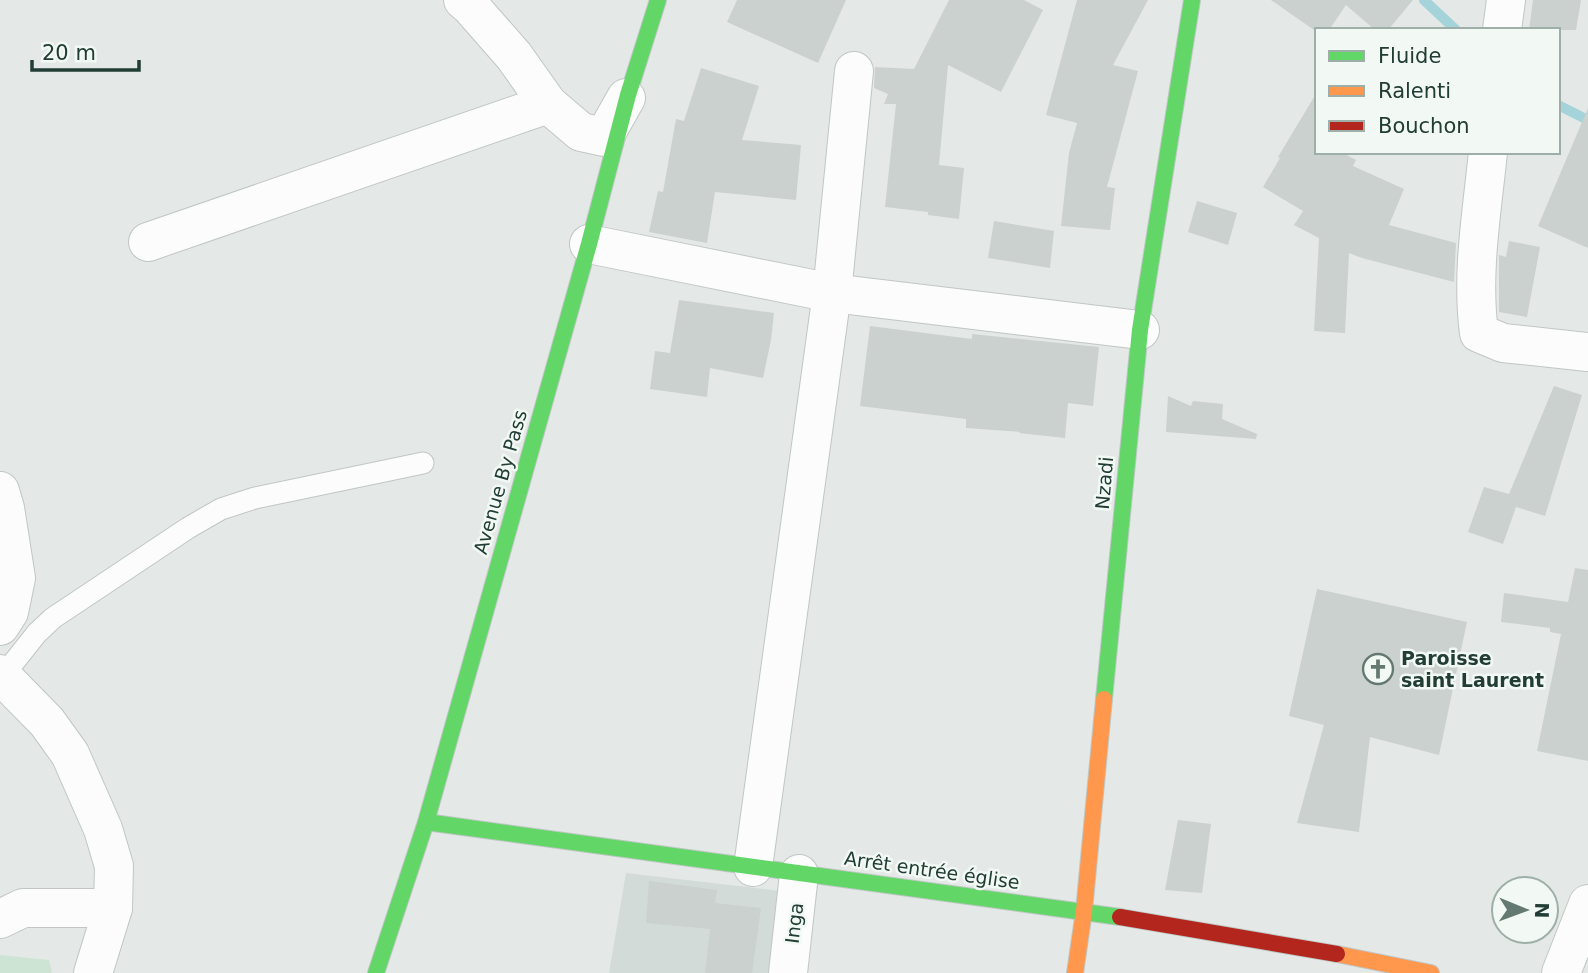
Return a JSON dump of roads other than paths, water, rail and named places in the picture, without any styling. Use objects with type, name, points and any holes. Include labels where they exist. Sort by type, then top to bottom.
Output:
[{"type":"main road","name":"Avenue By Pass","points":[[376,973],[426,822],[589,244],[628,95],[657,0]]},
{"type":"main road","name":"Nzadi","points":[[1076,973],[1140,330],[1192,0]]},
{"type":"main road","name":"Arrêt entrée église","points":[[426,822],[1084,911],[1349,964],[1431,973]]},
{"type":"street","points":[[463,0],[514,56],[548,104],[581,132],[604,137],[628,95]]},
{"type":"street","points":[[1502,28],[1506,0]]},
{"type":"street","points":[[753,867],[832,293],[854,71]]},
{"type":"street","points":[[148,242],[548,104]]},
{"type":"street","points":[[1488,154],[1477,256],[1476,306],[1479,333],[1503,343],[1588,352]]},
{"type":"street","points":[[589,244],[832,293],[1140,330]]},
{"type":"street","points":[[0,491],[16,578],[9,612],[0,626]]},
{"type":"street","points":[[1,675],[47,722],[70,754],[103,829],[114,866],[113,908],[93,973]]},
{"type":"street","name":"Inga","points":[[788,973],[799,874]]},
{"type":"street","points":[[1561,973],[1588,904]]},
{"type":"street","points":[[0,919],[23,908],[113,908]]},
{"type":"lane","points":[[1,675],[53,618],[221,509],[255,498],[423,463]]},
{"type":"waterway","points":[[1424,0],[1454,28]]},
{"type":"waterway","points":[[1560,106],[1588,120]]},
{"type":"place","name":"Paroisse saint Laurent","points":[[1378,669]]}]
